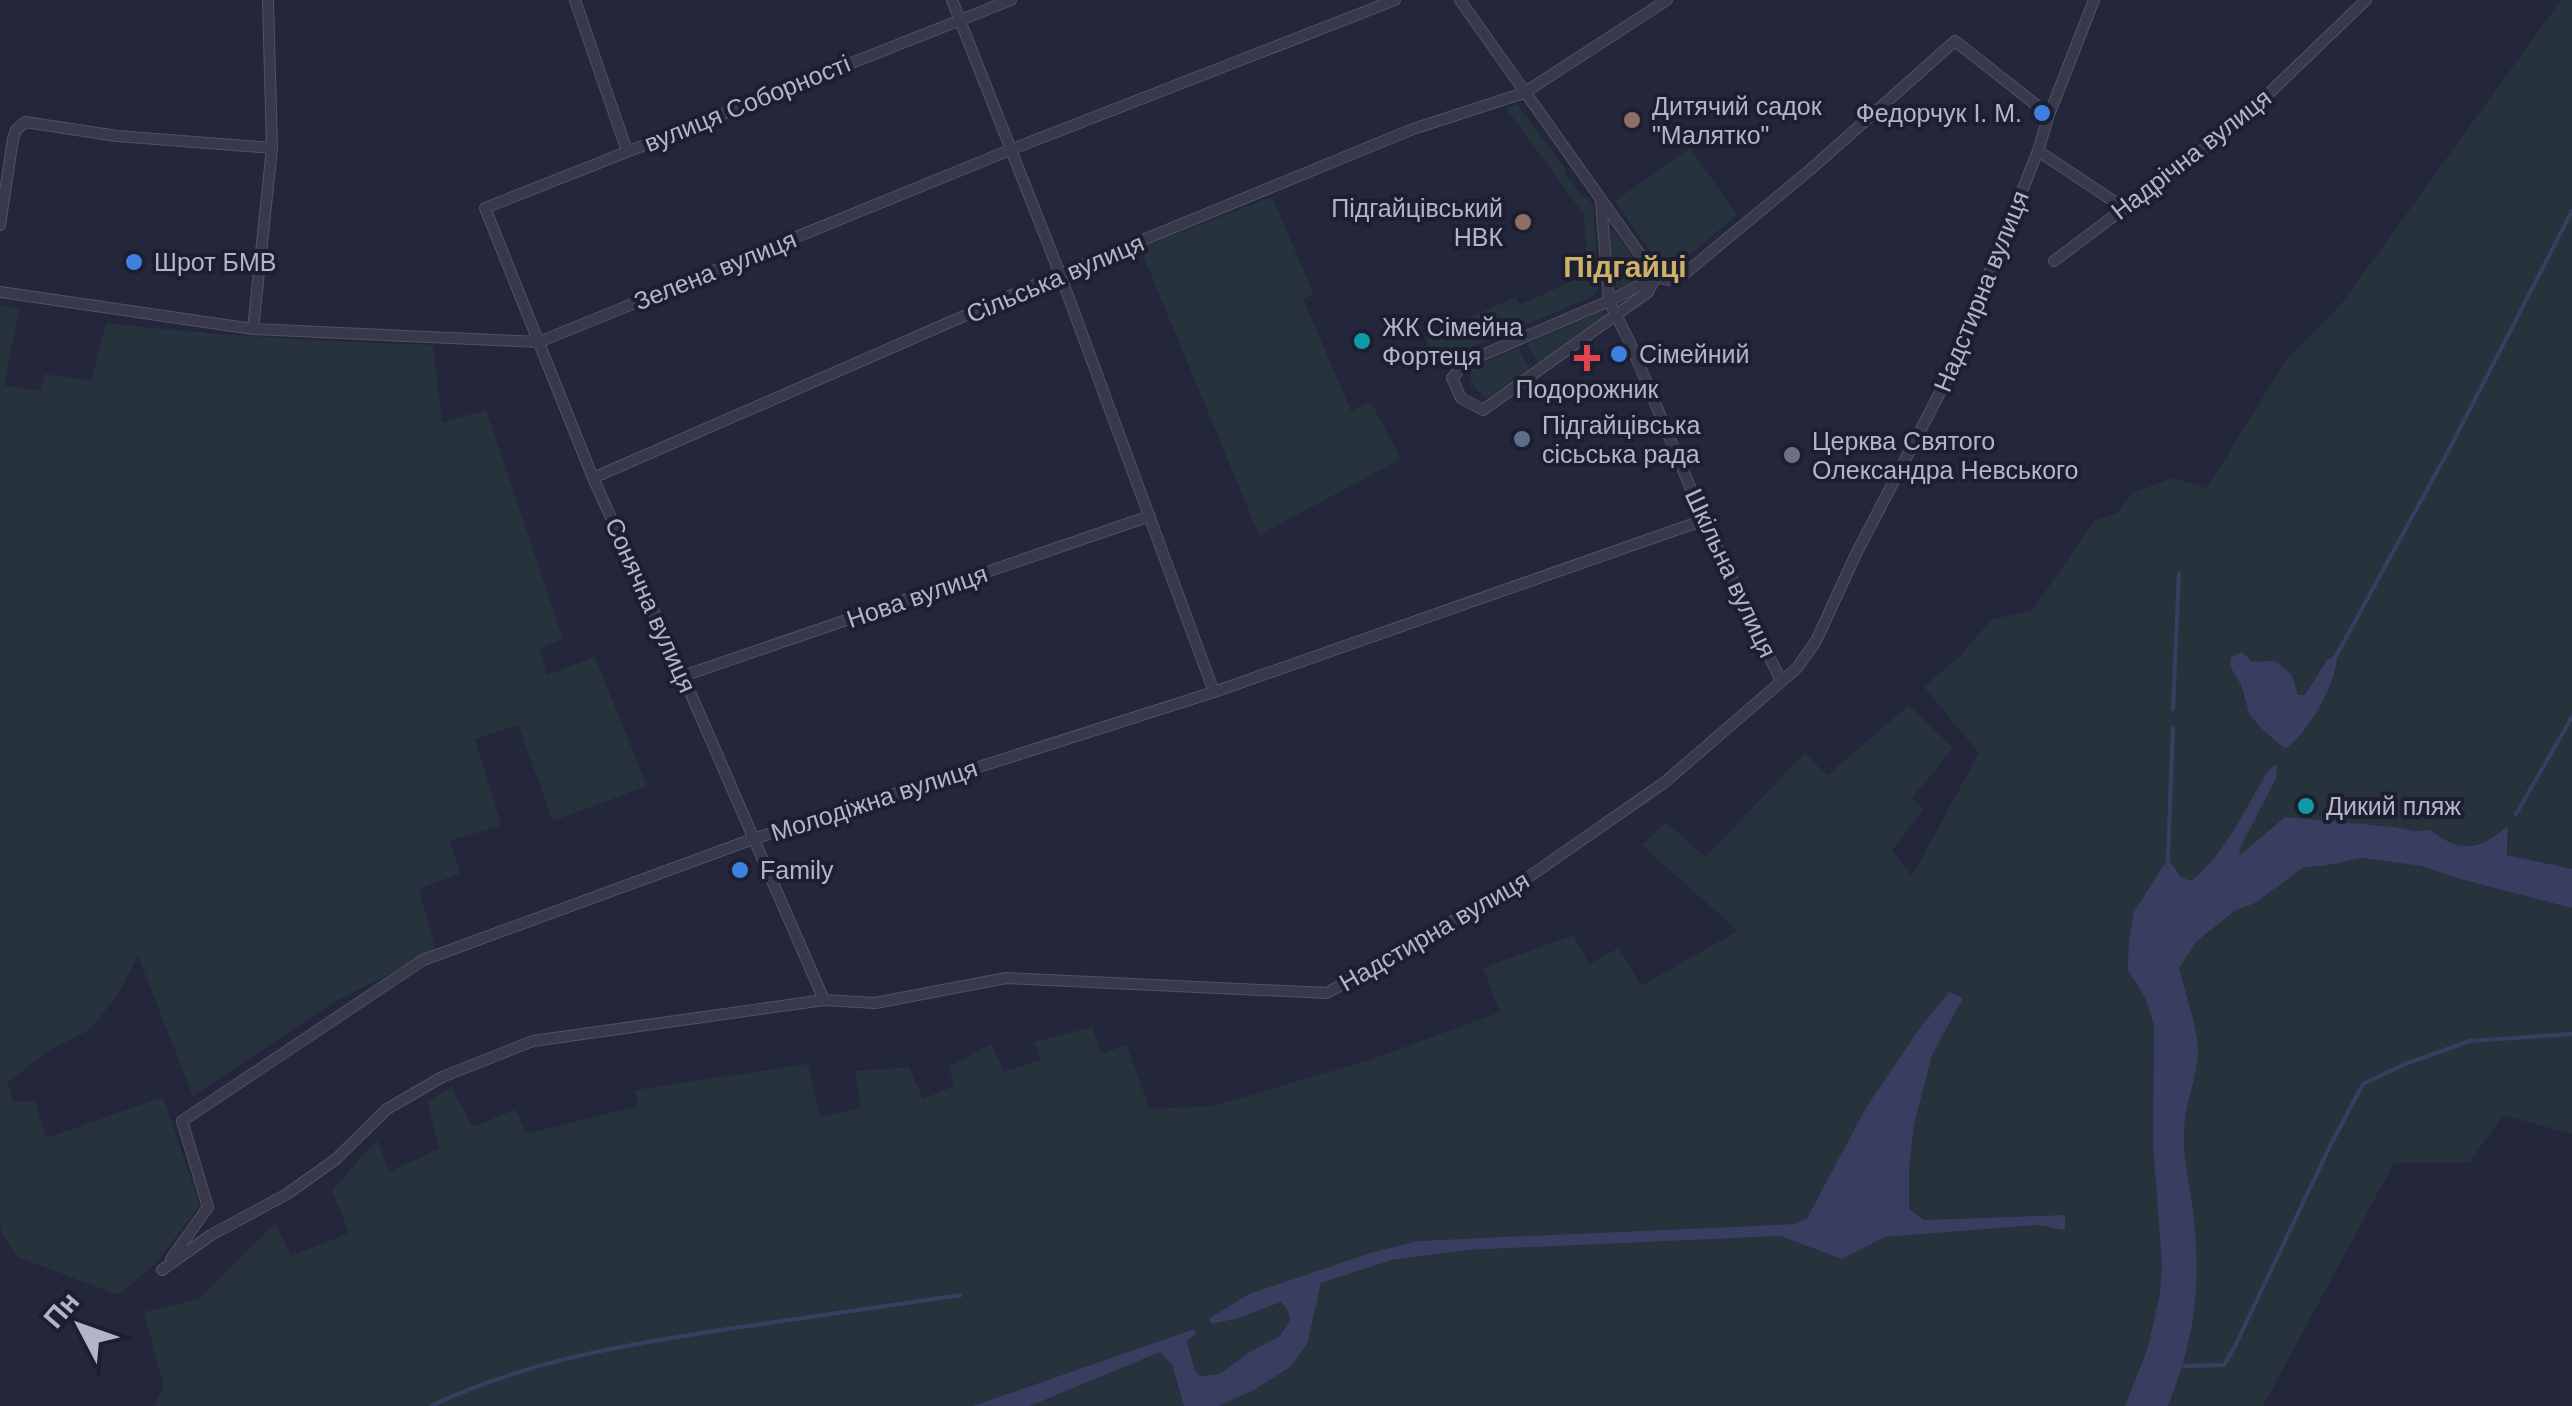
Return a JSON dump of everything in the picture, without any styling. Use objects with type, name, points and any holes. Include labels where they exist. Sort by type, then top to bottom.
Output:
[{"type":"street","points":[[253,329],[272,148],[268,0]]},
{"type":"street","points":[[575,0],[627,151]]},
{"type":"street","points":[[952,0],[1060,274],[1214,692]]},
{"type":"street","name":"вулиця Соборності","points":[[484,208],[1011,0]]},
{"type":"street","name":"Зелена вулиця","points":[[0,292],[253,329],[539,342],[1010,150],[1395,0]]},
{"type":"street","points":[[1460,0],[1656,277],[1668,280],[1683,275],[1811,169],[1955,41],[2049,115]]},
{"type":"street","name":"Сільська вулиця","points":[[593,478],[1060,274],[1413,130],[1524,93],[1665,0]]},
{"type":"street","name":"Надстирна вулиця","points":[[162,1270],[210,1235],[287,1194],[336,1160],[387,1109],[442,1077],[533,1041],[824,1000],[874,1003],[1006,978],[1328,993],[1520,883],[1665,782],[1797,668],[1816,641],[1856,554],[1946,381],[2094,0]]},
{"type":"street","name":"Надрічна вулиця","points":[[2054,261],[2240,122],[2366,0]]},
{"type":"street","points":[[0,225],[13,139],[25,122],[117,136],[272,148]]},
{"type":"street","points":[[2038,151],[2124,208]]},
{"type":"street","points":[[1601,201],[1609,301]]},
{"type":"street","name":"Сонячна вулиця","points":[[484,208],[593,478],[684,676],[824,1000]]},
{"type":"street","points":[[1656,277],[1648,292],[1617,316],[1482,410],[1461,398],[1452,378],[1466,362],[1656,277]]},
{"type":"street","name":"Шкільна вулиця","points":[[1609,301],[1704,520],[1781,680]]},
{"type":"street","name":"Нова вулиця","points":[[684,676],[1150,516]]},
{"type":"street","name":"Молодіжна вулиця","points":[[162,1270],[208,1207],[182,1121],[423,960],[753,839],[1214,692],[1704,520]]},
{"type":"shaded area","points":[[2561,0],[2572,0],[2572,869],[2507,855],[2510,835],[2500,831],[2482,842],[2465,846],[2449,842],[2431,830],[2286,817],[2145,997],[2154,1026],[2153,1146],[2162,1265],[2148,1347],[2125,1406],[1219,1406],[1252,1391],[1321,1283],[1392,1260],[1467,1250],[1780,1236],[1842,1259],[1885,1237],[2037,1225],[2064,1229],[2065,1215],[1924,1220],[1909,1209],[1914,1125],[1932,1055],[1962,999],[1917,1032],[1867,1106],[1807,1218],[1794,1224],[1418,1241],[1373,1252],[1249,1294],[1212,1324],[1281,1302],[1291,1321],[1280,1336],[1219,1374],[1200,1376],[1195,1371],[1187,1340],[1193,1329],[973,1406],[154,1406],[164,1387],[144,1312],[199,1299],[275,1224],[291,1256],[349,1233],[332,1190],[377,1140],[389,1172],[439,1149],[428,1102],[451,1087],[473,1127],[516,1109],[526,1134],[638,1106],[635,1090],[808,1064],[820,1117],[861,1108],[855,1071],[909,1067],[923,1099],[954,1086],[949,1067],[991,1044],[1004,1072],[1041,1060],[1034,1042],[1092,1027],[1101,1054],[1126,1045],[1150,1109],[1213,1106],[1370,1060],[1500,1012],[1483,968],[1573,935],[1589,964],[1619,948],[1641,986],[1738,931],[1642,845],[1666,822],[1705,857],[1805,753],[1827,776],[1909,705],[1953,748],[1912,798],[1923,810],[1892,850],[1912,876],[1979,753],[1924,687],[1959,657],[1992,619],[2032,611],[2094,521],[2117,513],[2132,493],[2173,478],[2207,488],[2286,360],[2342,303]],"holes":[[[2247,655],[2253,662],[2292,675],[2298,695],[2305,695],[2325,661],[2286,749],[2242,694],[2240,683]]]},
{"type":"shaded area","points":[[1517,104],[1564,172],[1593,205],[1599,285],[1594,296],[1443,359],[1435,357],[1426,338],[1515,297],[1519,305],[1588,274],[1584,215],[1506,108]]},
{"type":"shaded area","points":[[1690,148],[1737,215],[1669,267],[1659,264],[1615,201]]},
{"type":"shaded area","points":[[1272,197],[1314,294],[1303,299],[1351,411],[1371,402],[1401,459],[1259,535],[1140,248]]},
{"type":"shaded area","points":[[1614,231],[1641,267],[1639,281],[1621,289],[1614,286],[1610,232]]},
{"type":"shaded area","points":[[0,305],[19,309],[4,385],[41,391],[45,374],[91,381],[106,323],[269,337],[433,345],[442,423],[486,410],[563,639],[539,649],[547,675],[595,657],[647,786],[553,821],[518,725],[475,739],[501,825],[450,841],[460,873],[419,889],[436,951],[335,1001],[193,1096],[138,956],[117,996],[89,1030],[48,1051],[7,1083],[14,1102],[35,1101],[46,1138],[163,1097],[200,1205],[156,1263],[118,1295],[18,1257],[2,1234],[0,1222]]},
{"type":"shaded area","points":[[1602,311],[1606,318],[1538,363],[1527,344]]},
{"type":"shaded area","points":[[1518,348],[1530,369],[1487,398],[1473,386],[1472,368]]},
{"type":"shaded area","points":[[2362,858],[2422,866],[2572,908],[2572,1134],[2503,1115],[2470,1162],[2394,1163],[2263,1406],[2168,1406],[2191,1330],[2197,1257],[2184,1143],[2198,1043],[2179,968],[2197,941],[2236,910],[2255,903],[2304,867]]},
{"type":"shaded area","points":[[1160,1352],[1171,1364],[1184,1406],[1030,1406]]},
{"type":"water","points":[[2242,652],[2253,662],[2275,661],[2292,675],[2298,695],[2305,695],[2326,661],[2337,654],[2333,678],[2320,706],[2303,732],[2285,749],[2250,715],[2230,666],[2231,657]]},
{"type":"water","points":[[2277,764],[2276,778],[2239,850],[2240,855],[2285,817],[2431,830],[2450,843],[2464,846],[2479,844],[2508,827],[2507,855],[2572,869],[2572,908],[2422,866],[2362,858],[2304,867],[2255,903],[2236,910],[2197,941],[2179,968],[2198,1043],[2184,1134],[2197,1257],[2195,1306],[2168,1406],[2125,1406],[2148,1347],[2162,1265],[2153,1146],[2154,1026],[2145,997],[2128,970],[2134,912],[2168,858],[2180,877],[2191,881],[2215,858],[2268,771]]},
{"type":"water","points":[[1949,992],[1963,998],[1932,1055],[1914,1125],[1909,1209],[1924,1220],[2065,1215],[2065,1230],[2037,1225],[1885,1237],[1842,1259],[1780,1236],[1467,1250],[1392,1260],[1321,1283],[1307,1344],[1290,1367],[1219,1406],[1184,1406],[1172,1365],[1160,1352],[1030,1406],[973,1406],[1194,1329],[1196,1333],[1187,1341],[1195,1371],[1200,1376],[1219,1374],[1280,1336],[1290,1320],[1281,1302],[1239,1318],[1212,1324],[1209,1319],[1249,1294],[1418,1241],[1794,1224],[1807,1218],[1867,1106]]},
{"type":"waterway","points":[[2335,658],[2452,444],[2572,211]]},
{"type":"waterway","points":[[2173,709],[2179,573]]},
{"type":"waterway","points":[[2516,814],[2572,717]]},
{"type":"waterway","points":[[2168,858],[2173,728]]},
{"type":"waterway","points":[[2184,1366],[2224,1365],[2363,1084],[2470,1041],[2572,1034]]},
{"type":"waterway","points":[[431,1406],[506,1376],[583,1355],[961,1295]]},
{"type":"place","name":"Федорчук І. М.","points":[[2042,113]]},
{"type":"place","name":"Дитячий садок \"Малятко\"","points":[[1632,120]]},
{"type":"place","name":"Підгайцівський НВК","points":[[1523,222]]},
{"type":"place","name":"Шрот БМВ","points":[[134,262]]},
{"type":"place","name":"ЖК Сімейна Фортеця","points":[[1362,341]]},
{"type":"place","name":"Сімейний","points":[[1619,354]]},
{"type":"place","name":"Подорожник","points":[[1587,358]]},
{"type":"place","name":"Підгайцівська сісьська рада","points":[[1522,439]]},
{"type":"place","name":"Церква Святого Олександра Невського","points":[[1792,455]]},
{"type":"place","name":"Дикий пляж","points":[[2306,806]]},
{"type":"place","name":"Family","points":[[740,870]]},
{"type":"district","name":"Підгайці","points":[[1625,267]]}]
